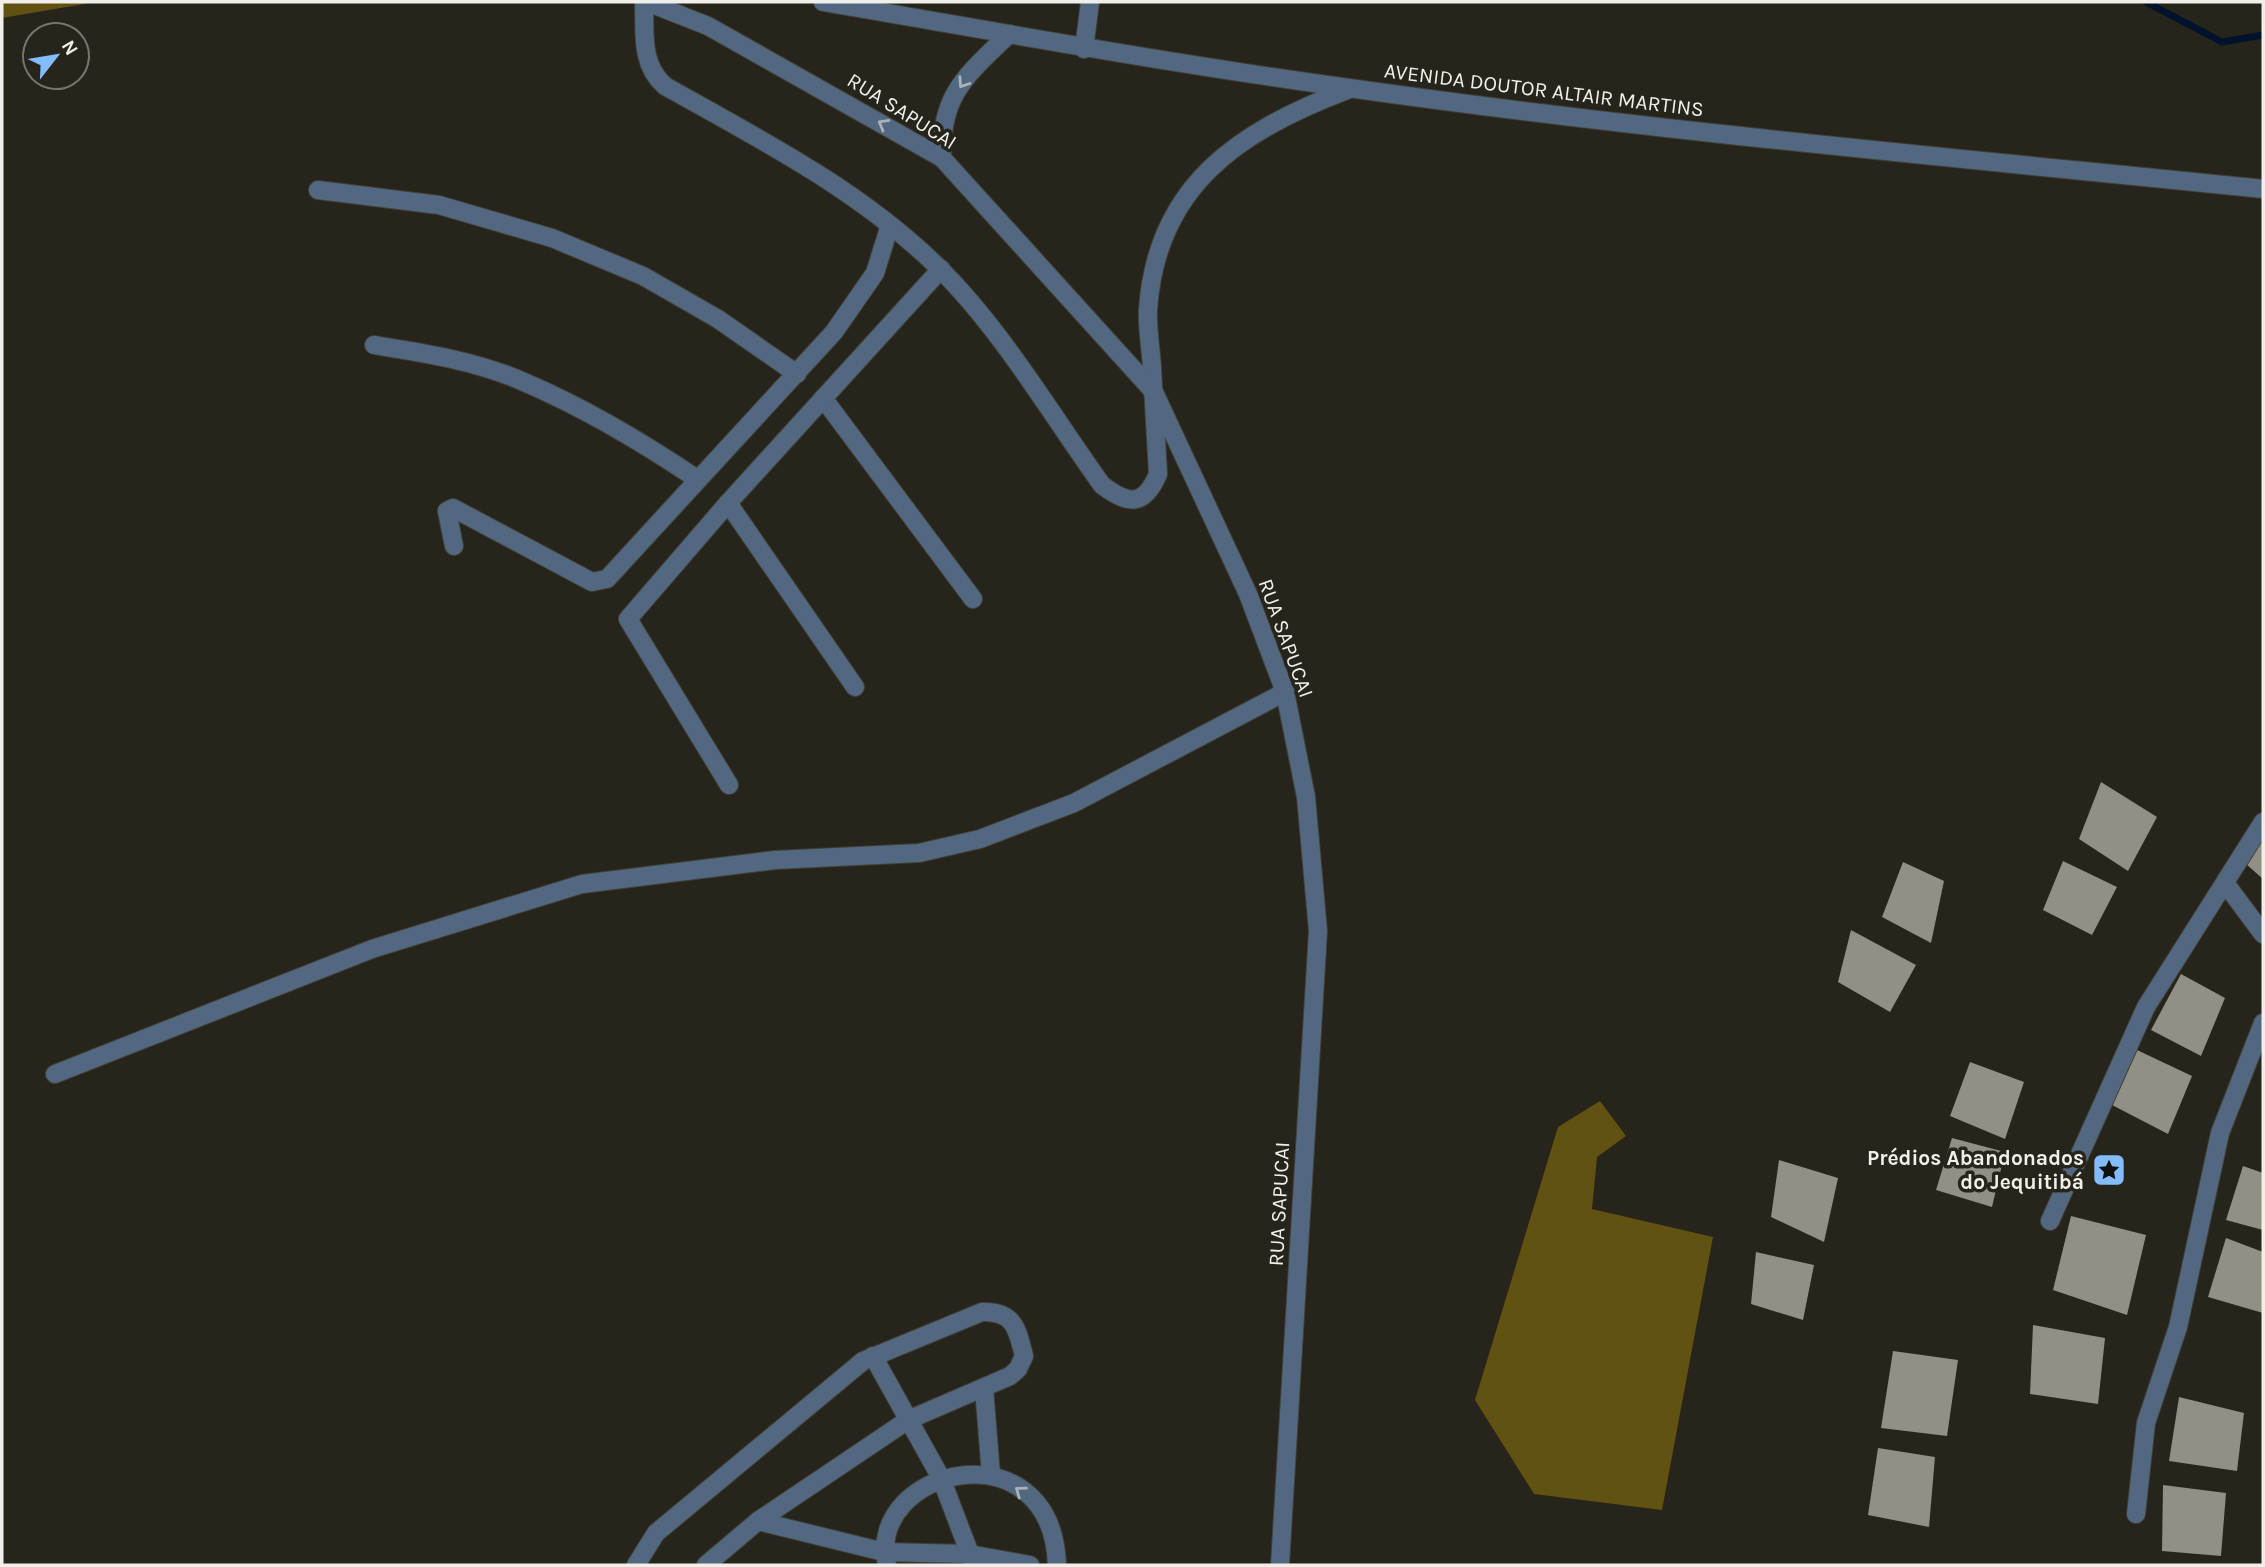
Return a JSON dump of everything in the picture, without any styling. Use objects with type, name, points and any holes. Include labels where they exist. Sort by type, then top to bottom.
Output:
[{"type":"street","name":"RUA SAPUCAI","points":[[645,2],[708,26],[942,158],[1154,392],[1248,594],[1285,692],[1307,797],[1318,931],[1280,1565]]},
{"type":"street","points":[[645,2],[646,59],[653,75],[665,86],[813,169],[890,225],[941,269],[999,337],[1102,485],[1120,499],[1135,500],[1151,489],[1158,474],[1148,311],[1156,254],[1171,216],[1196,180],[1238,144],[1294,110],[1351,89]]},
{"type":"street","name":"AVENIDA DOUTOR ALTAIR MARTINS","points":[[823,2],[1084,49],[1351,89],[1670,129],[2263,189]]},
{"type":"street","points":[[1084,49],[1090,2]]},
{"type":"street","points":[[942,158],[941,127],[951,101],[969,74],[1009,34]]},
{"type":"street","points":[[318,190],[439,205],[552,238],[643,276],[718,319],[797,374]]},
{"type":"street","points":[[454,545],[447,512],[453,508],[592,582],[600,583],[607,579],[834,332],[875,273],[890,225]]},
{"type":"street","points":[[729,785],[628,619],[728,503],[941,269]]},
{"type":"street","points":[[374,345],[441,356],[523,381],[636,438],[697,479]]},
{"type":"street","points":[[823,398],[973,600]]},
{"type":"street","points":[[728,503],[855,687]]},
{"type":"street","points":[[55,1074],[372,949],[582,884],[775,860],[919,853],[980,839],[1074,803],[1285,692]]},
{"type":"street","points":[[2050,1221],[2146,1007],[2263,822]]},
{"type":"street","points":[[2225,883],[2263,934]]},
{"type":"street","points":[[2136,1514],[2146,1423],[2178,1327],[2220,1133],[2263,1023]]},
{"type":"street","points":[[636,1565],[656,1533],[844,1374],[873,1356],[982,1312],[998,1312],[1011,1320],[1024,1356],[1018,1369],[1010,1376],[908,1420],[758,1521],[706,1565]]},
{"type":"street","points":[[873,1356],[941,1478],[972,1560]]},
{"type":"street","points":[[984,1388],[991,1475]]},
{"type":"street","points":[[885,1559],[895,1518],[907,1502],[941,1478],[966,1473],[991,1475],[1017,1487],[1036,1503],[1049,1523],[1056,1546],[1057,1565]]},
{"type":"street","points":[[758,1521],[885,1559],[972,1560],[1030,1565]]},
{"type":"shaded area","points":[[2,2],[96,2],[2,18]]},
{"type":"shaded area","points":[[1600,1101],[1626,1136],[1597,1157],[1592,1209],[1713,1237],[1662,1510],[1534,1494],[1475,1400],[1558,1127]]},
{"type":"building","points":[[2101,782],[2157,817],[2128,871],[2079,839]]},
{"type":"building","points":[[2263,838],[2263,879],[2246,864]]},
{"type":"building","points":[[2063,861],[2117,887],[2092,935],[2043,910]]},
{"type":"building","points":[[1903,862],[1944,881],[1931,943],[1882,917]]},
{"type":"building","points":[[1851,930],[1916,965],[1890,1012],[1838,982]]},
{"type":"building","points":[[2181,974],[2225,998],[2201,1056],[2151,1030]]},
{"type":"building","points":[[2137,1050],[2192,1076],[2168,1134],[2112,1105]]},
{"type":"building","points":[[1970,1062],[2024,1082],[2005,1139],[1950,1116]]},
{"type":"building","points":[[1952,1138],[2005,1152],[1992,1207],[1936,1190]]},
{"type":"building","points":[[1779,1160],[1838,1178],[1824,1242],[1771,1217]]},
{"type":"building","points":[[2243,1166],[2263,1173],[2263,1230],[2226,1220]]},
{"type":"building","points":[[2071,1216],[2146,1235],[2127,1315],[2053,1290]]},
{"type":"building","points":[[2226,1238],[2263,1252],[2263,1313],[2208,1297]]},
{"type":"building","points":[[1756,1252],[1814,1265],[1803,1320],[1751,1304]]},
{"type":"building","points":[[2033,1325],[2105,1338],[2098,1404],[2030,1394]]},
{"type":"building","points":[[1893,1351],[1958,1360],[1947,1436],[1881,1428]]},
{"type":"building","points":[[2179,1397],[2244,1413],[2237,1471],[2169,1461]]},
{"type":"building","points":[[1878,1448],[1935,1457],[1929,1527],[1868,1515]]},
{"type":"building","points":[[2163,1485],[2226,1493],[2221,1556],[2162,1551]]},
{"type":"waterway","points":[[2146,2],[2222,42],[2263,35]]},
{"type":"place","name":"Prédios Abandonados do Jequitibá","points":[[2109,1170]]}]
